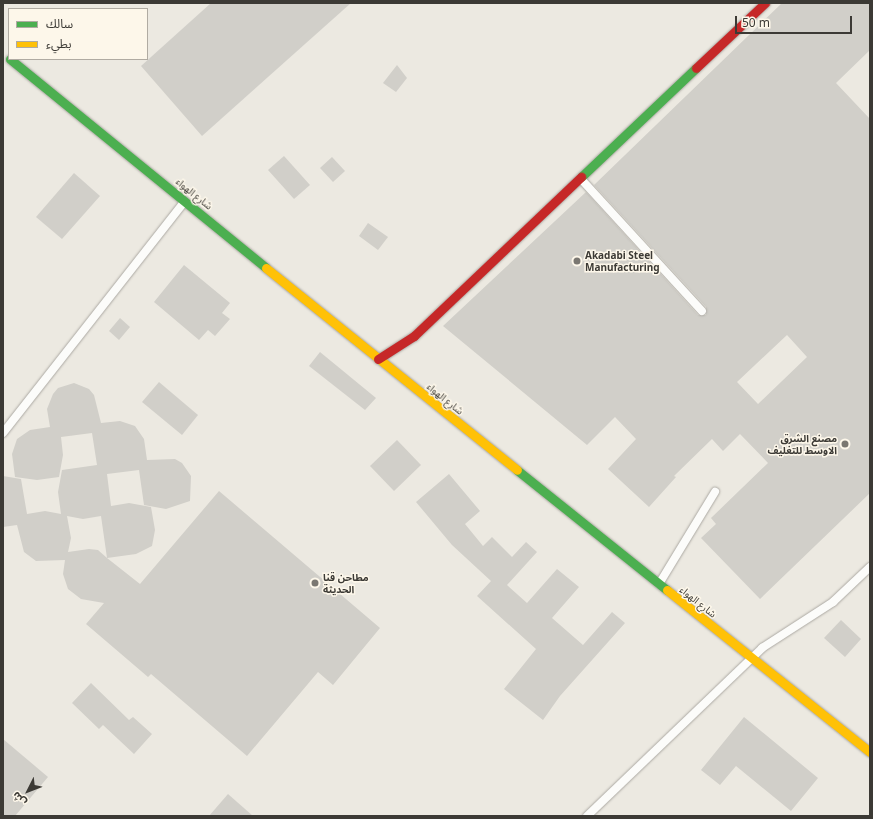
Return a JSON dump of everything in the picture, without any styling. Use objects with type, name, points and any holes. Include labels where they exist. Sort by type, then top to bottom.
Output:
[{"type":"street","points":[[378,359],[414,336],[579,177],[765,3]]},
{"type":"street","name":"شارع الهواء","points":[[10,60],[378,359],[751,659],[870,752]]},
{"type":"lane","points":[[579,177],[702,311]]},
{"type":"lane","points":[[3,433],[185,201]]},
{"type":"lane","points":[[659,584],[715,492]]},
{"type":"lane","points":[[587,816],[762,648],[833,602],[870,567]]},
{"type":"building","points":[[211,3],[351,3],[202,136],[141,66]]},
{"type":"building","points":[[782,3],[870,3],[870,50],[836,83],[870,119],[870,493],[760,599],[701,538],[716,524],[711,518],[768,463],[740,434],[723,451],[712,439],[674,476],[676,477],[649,507],[608,469],[636,439],[615,417],[587,445],[443,326],[586,192],[698,315],[706,315],[706,307],[594,185]],"holes":[[[787,335],[807,357],[758,404],[737,382]]]},
{"type":"building","points":[[397,65],[407,78],[396,92],[383,83]]},
{"type":"building","points":[[284,156],[310,185],[294,199],[268,170]]},
{"type":"building","points":[[332,157],[345,171],[333,182],[320,168]]},
{"type":"building","points":[[74,173],[100,196],[62,239],[36,217]]},
{"type":"building","points":[[368,223],[388,237],[378,250],[359,236]]},
{"type":"building","points":[[184,265],[230,303],[222,313],[230,319],[215,336],[208,330],[199,340],[154,302]]},
{"type":"building","points":[[120,318],[130,327],[119,340],[109,331]]},
{"type":"building","points":[[320,352],[376,398],[365,410],[309,366]]},
{"type":"building","points":[[159,382],[198,415],[182,435],[142,402]]},
{"type":"building","points":[[74,383],[89,389],[94,395],[101,423],[120,421],[135,426],[144,439],[147,460],[175,459],[182,463],[191,476],[190,501],[166,509],[144,505],[139,470],[107,474],[111,506],[129,503],[151,507],[155,530],[152,546],[136,554],[107,558],[140,584],[219,491],[380,628],[333,685],[318,672],[247,756],[151,674],[148,677],[86,624],[104,603],[81,599],[68,589],[63,574],[65,560],[36,561],[24,552],[17,525],[3,527],[3,476],[21,479],[27,514],[45,511],[61,514],[58,492],[62,470],[97,465],[92,433],[61,437],[63,455],[59,477],[37,480],[15,477],[12,454],[17,439],[30,430],[50,427],[47,409],[53,394],[58,388]],"holes":[[[67,516],[83,519],[101,516],[107,558],[98,550],[89,549],[68,552],[71,538]]]},
{"type":"building","points":[[397,440],[421,465],[394,491],[370,466]]},
{"type":"building","points":[[449,474],[480,511],[465,524],[483,546],[492,537],[512,557],[526,542],[537,552],[507,585],[527,603],[557,569],[579,587],[552,618],[583,645],[612,612],[625,623],[560,696],[543,720],[504,689],[536,649],[477,596],[491,581],[452,545],[416,502]]},
{"type":"building","points":[[841,620],[861,639],[845,657],[824,638]]},
{"type":"building","points":[[91,683],[129,720],[133,717],[152,734],[134,754],[103,725],[99,729],[72,703]]},
{"type":"building","points":[[744,717],[818,778],[791,811],[736,766],[720,785],[701,770]]},
{"type":"building","points":[[3,739],[48,777],[15,816],[3,816]]},
{"type":"building","points":[[228,794],[253,816],[209,816]]},
{"type":"traffic: fast","points":[[11,60],[266,268]]},
{"type":"traffic: fast","points":[[581,177],[696,68]]},
{"type":"traffic: fast","points":[[517,470],[667,590]]},
{"type":"traffic: slow","points":[[266,268],[517,470]]},
{"type":"traffic: slow","points":[[667,590],[870,752]]},
{"type":"traffic: jam","points":[[696,68],[765,3]]},
{"type":"traffic: jam","points":[[378,359],[414,336],[581,177]]},
{"type":"place","name":"Akadabi Steel Manufacturing","points":[[577,261]]},
{"type":"place","name":"مصنع الشرق الاوسط للتغليف","points":[[845,444]]},
{"type":"place","name":"مطاحن قنا الحديثة","points":[[315,583]]}]
